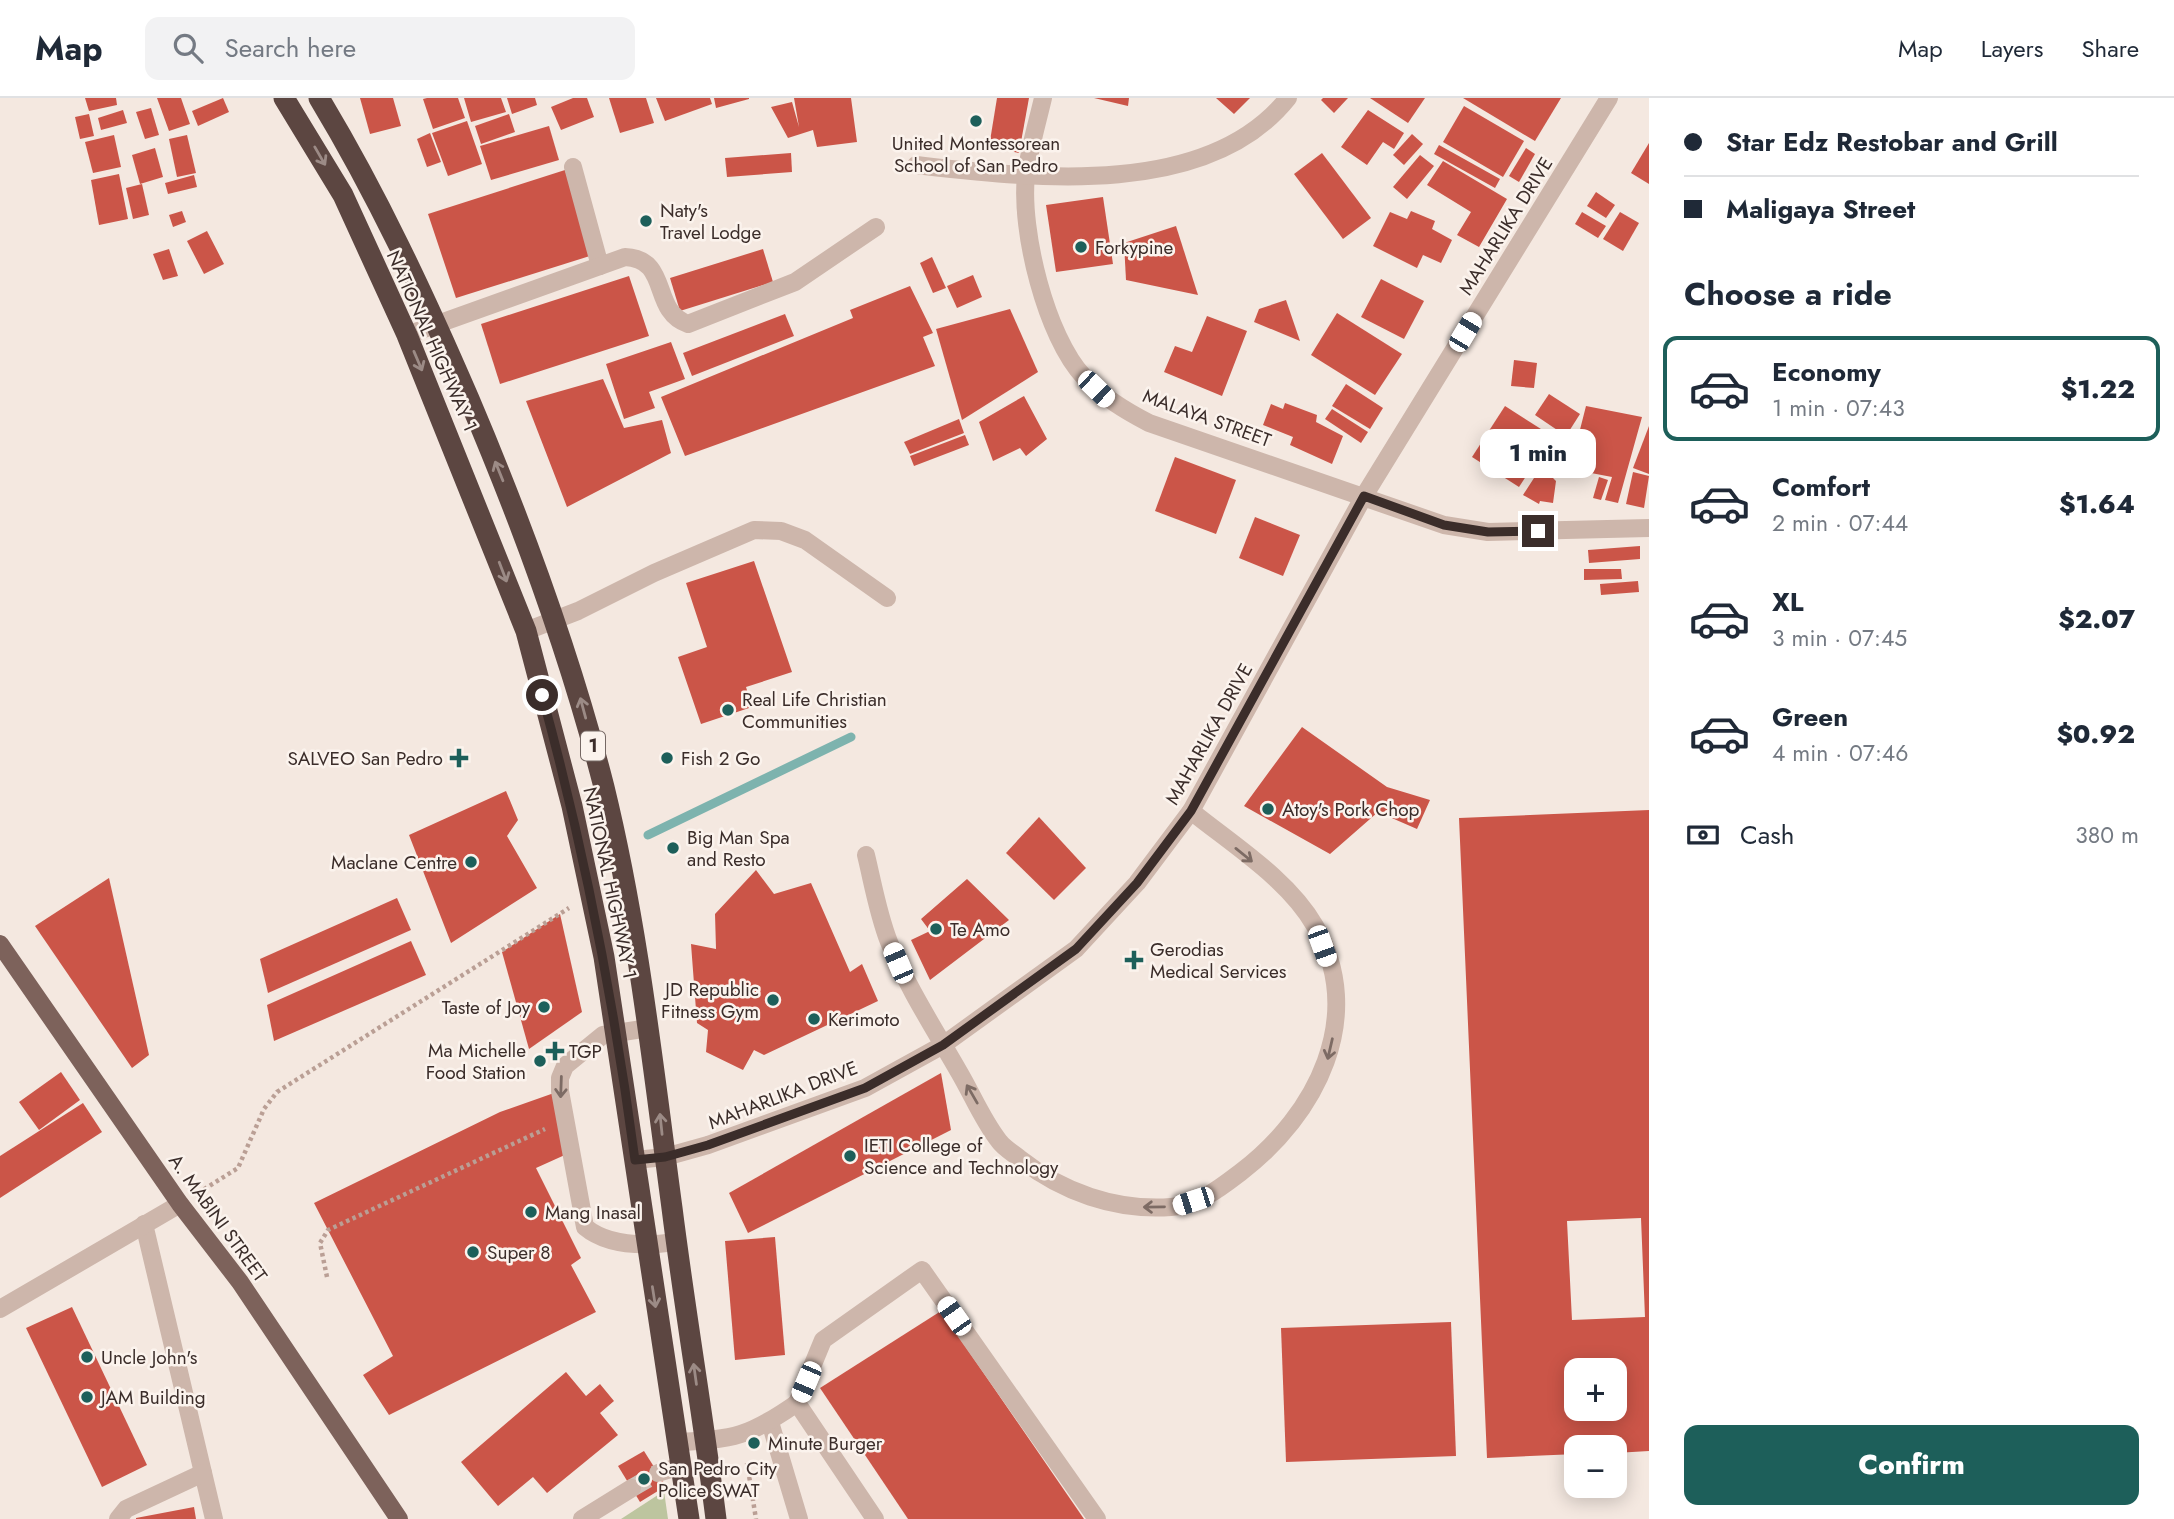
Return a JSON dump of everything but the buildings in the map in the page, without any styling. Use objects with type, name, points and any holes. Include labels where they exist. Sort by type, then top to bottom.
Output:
[{"type":"highway","name":"NATIONAL HIGHWAY 1","points":[[284,98],[343,195],[407,335],[526,631],[572,806],[617,1033],[689,1519]]},
{"type":"highway","name":"NATIONAL HIGHWAY 1","points":[[319,98],[366,183],[436,324],[500,472],[556,619],[607,804],[628,894],[649,1028],[676,1242],[716,1519]]},
{"type":"main road","name":"A. MABINI STREET","points":[[0,944],[180,1204],[240,1282],[399,1519]]},
{"type":"street","name":"MALAYA STREET","points":[[1043,98],[1026,177],[1030,247],[1054,329],[1082,375],[1111,403],[1149,423],[1444,525],[1488,532],[1649,528]]},
{"type":"street","points":[[916,165],[1026,177],[1161,170],[1229,149],[1288,98]]},
{"type":"street","name":"MAHARLIKA DRIVE","points":[[635,1160],[665,1157],[720,1141],[865,1088],[943,1045],[1076,949],[1137,883],[1191,811],[1364,496],[1609,98]]},
{"type":"street","points":[[573,167],[600,266]]},
{"type":"street","points":[[407,335],[625,257],[640,257],[650,264],[670,313],[688,324],[795,282],[876,227]]},
{"type":"street","points":[[526,631],[754,530],[781,531],[805,540],[887,598]]},
{"type":"street","points":[[866,855],[888,940],[943,1045],[1000,1142],[1047,1180],[1096,1200],[1138,1208],[1175,1207],[1211,1195],[1262,1156],[1302,1111],[1328,1059],[1335,1000],[1330,966],[1315,926],[1280,884],[1191,811]]},
{"type":"street","points":[[649,1028],[603,1035],[565,1066],[560,1091],[585,1227],[595,1235],[647,1246],[676,1242]]},
{"type":"street","points":[[0,1309],[180,1204]]},
{"type":"street","points":[[144,1224],[214,1519]]},
{"type":"street","points":[[677,1442],[733,1439],[771,1422],[797,1403],[823,1340],[922,1270],[1097,1519]]},
{"type":"street","points":[[797,1403],[875,1519]]},
{"type":"street","points":[[771,1422],[799,1519]]},
{"type":"street","points":[[658,1473],[681,1466]]},
{"type":"street","points":[[118,1519],[126,1509],[203,1473]]},
{"type":"street","points":[[582,1519],[632,1488]]},
{"type":"path","points":[[180,1204],[238,1168],[264,1109],[277,1092],[558,913],[592,898]]},
{"type":"path","points":[[327,1276],[320,1243],[328,1230],[548,1128]]},
{"type":"path","points":[[747,1463],[756,1519]]},
{"type":"green space","points":[[664,1491],[668,1519],[621,1519]]},
{"type":"waterway","points":[[648,835],[851,737]]},
{"type":"tunnel","points":[[632,1488],[658,1473]]},
{"type":"place","name":"United Montessorean School of San Pedro","points":[[976,121]]},
{"type":"place","name":"Naty's Travel Lodge","points":[[646,221]]},
{"type":"place","name":"Forkypine","points":[[1081,247]]},
{"type":"place","name":"Real Life Christian Communities","points":[[728,710]]},
{"type":"place","name":"SALVEO San Pedro","points":[[459,758]]},
{"type":"place","name":"Fish 2 Go","points":[[667,758]]},
{"type":"place","name":"Atoy's Pork Chop","points":[[1268,809]]},
{"type":"place","name":"Big Man Spa and Resto","points":[[673,848]]},
{"type":"place","name":"Maclane Centre","points":[[471,862]]},
{"type":"place","name":"Te Amo","points":[[936,929]]},
{"type":"place","name":"Gerodias Medical Services","points":[[1134,960]]},
{"type":"place","name":"JD Republic Fitness Gym","points":[[773,1000]]},
{"type":"place","name":"Taste of Joy","points":[[544,1007]]},
{"type":"place","name":"Kerimoto","points":[[814,1019]]},
{"type":"place","name":"TGP","points":[[555,1051]]},
{"type":"place","name":"Ma Michelle Food Station","points":[[540,1061]]},
{"type":"place","name":"IETI College of Science and Technology","points":[[850,1156]]},
{"type":"place","name":"Mang Inasal","points":[[531,1212]]},
{"type":"place","name":"Super 8","points":[[473,1252]]},
{"type":"place","name":"Uncle John's","points":[[87,1357]]},
{"type":"place","name":"JAM Building","points":[[87,1397]]},
{"type":"place","name":"Minute Burger","points":[[754,1443]]},
{"type":"place","name":"San Pedro City Police SWAT","points":[[644,1479]]},
{"type":"route","points":[[542,695],[572,806],[604,957],[635,1160],[665,1157],[720,1141],[865,1088],[943,1045],[1076,949],[1137,883],[1191,811],[1364,496],[1444,525],[1488,532],[1538,531]]}]
